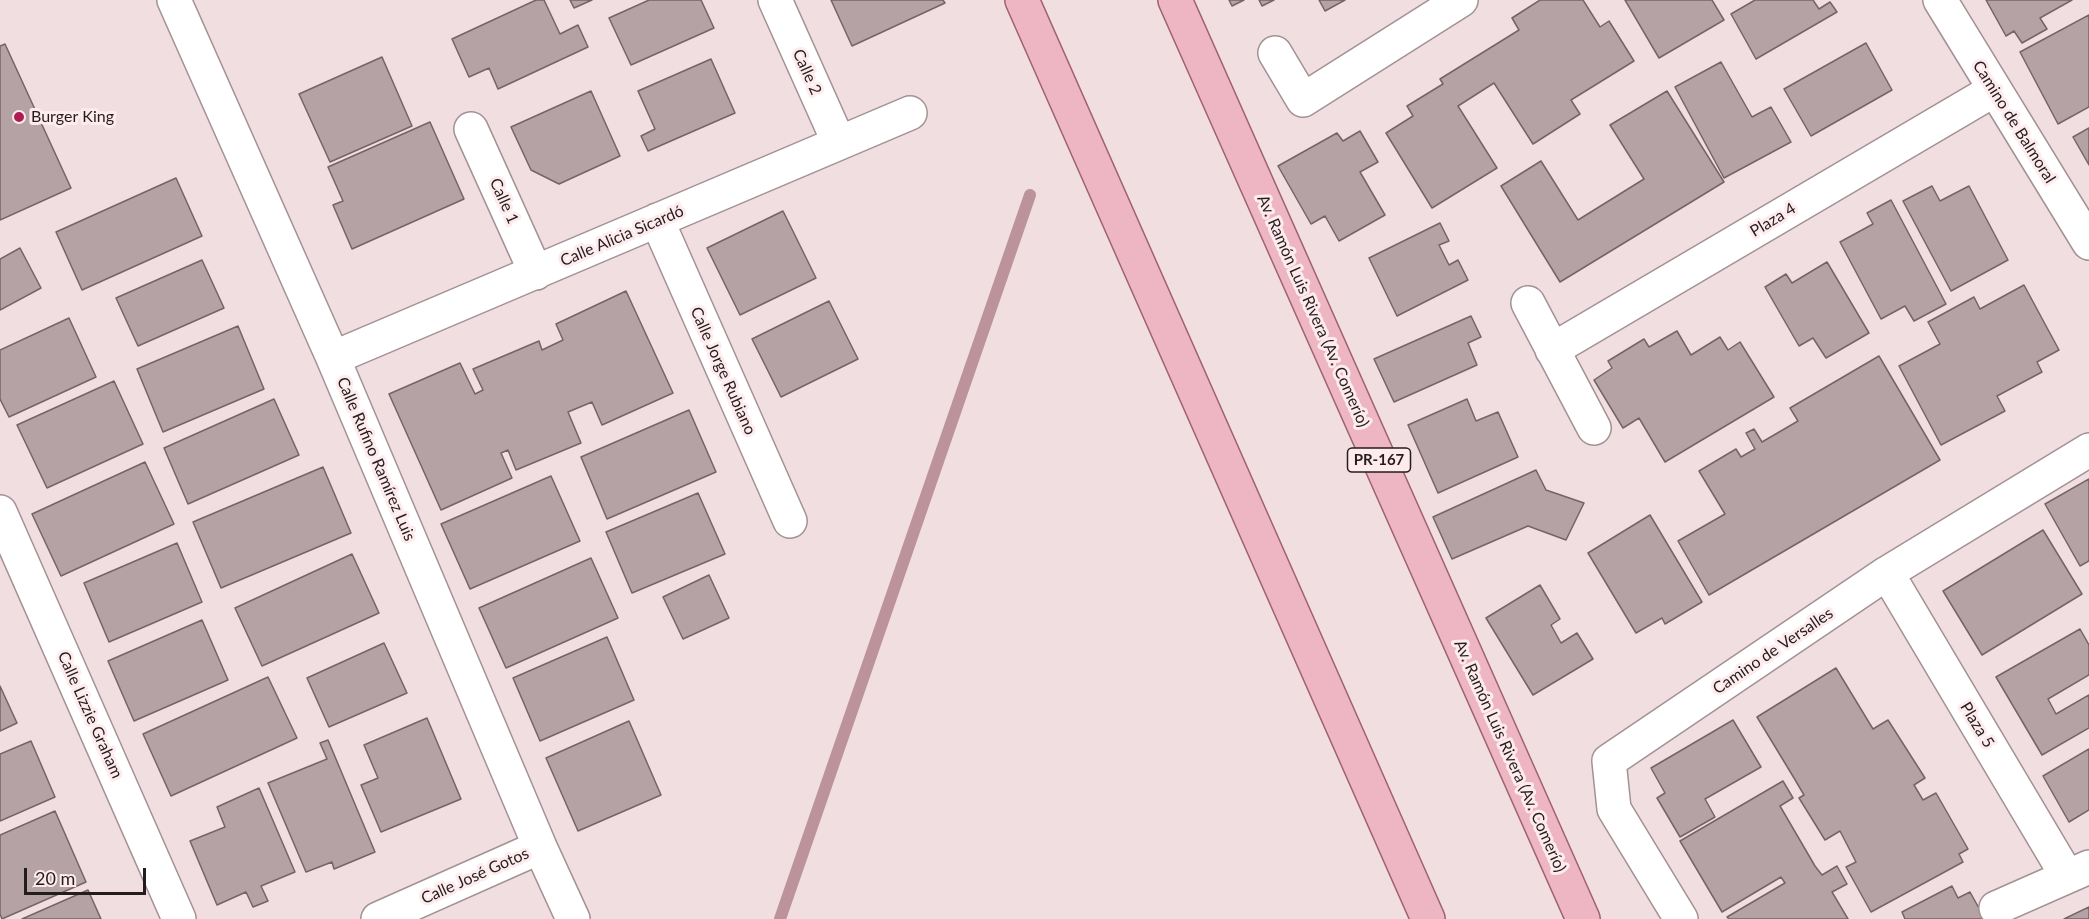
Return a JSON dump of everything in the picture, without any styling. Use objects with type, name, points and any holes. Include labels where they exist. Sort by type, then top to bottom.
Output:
[{"type":"main road","points":[[1022,0],[1428,919]]},
{"type":"main road","name":"Av. Ramón Luis Rivera (Av. Comerío)","points":[[1175,0],[1583,919]]},
{"type":"street","name":"Calle Rufino Ramírez Luis","points":[[174,0],[333,358],[540,847],[573,919]]},
{"type":"street","name":"Calle 2","points":[[775,0],[839,143]]},
{"type":"street","points":[[1275,53],[1303,100],[1461,0]]},
{"type":"street","name":"Camino de Balmoral","points":[[1940,0],[2089,243]]},
{"type":"street","name":"Plaza 4","points":[[1552,350],[1994,90]]},
{"type":"street","name":"Calle Alicia Sicardó","points":[[333,358],[910,112]]},
{"type":"street","name":"Calle 1","points":[[471,129],[536,273]]},
{"type":"street","name":"Calle Jorge Rubiano","points":[[657,220],[790,521]]},
{"type":"street","points":[[1528,303],[1594,428]]},
{"type":"street","name":"Camino de Versalles","points":[[1682,919],[1614,809],[1609,761],[1887,573],[2089,450]]},
{"type":"street","name":"Calle Lizzie Graham","points":[[0,512],[179,919]]},
{"type":"street","name":"Plaza 5","points":[[1887,573],[2078,872],[1996,908]]},
{"type":"street","name":"Calle José Gotos","points":[[378,919],[540,847]]},
{"type":"building","points":[[536,0],[544,0],[560,34],[578,25],[588,47],[498,89],[489,68],[469,77],[452,39]]},
{"type":"building","points":[[570,0],[592,0],[574,8]]},
{"type":"building","points":[[649,0],[701,0],[714,28],[631,65],[609,18]]},
{"type":"building","points":[[831,0],[943,0],[945,3],[852,46]]},
{"type":"building","points":[[1229,0],[1244,0],[1232,6]]},
{"type":"building","points":[[1259,0],[1274,0],[1262,6]]},
{"type":"building","points":[[1319,0],[1345,0],[1325,11]]},
{"type":"building","points":[[1540,0],[1583,0],[1600,27],[1609,21],[1634,61],[1571,100],[1580,114],[1533,144],[1494,83],[1458,106],[1497,168],[1432,208],[1386,133],[1413,116],[1407,106],[1443,84],[1440,79],[1519,30],[1512,18]]},
{"type":"building","points":[[1625,0],[1712,0],[1724,20],[1659,58]]},
{"type":"building","points":[[1755,0],[1813,0],[1819,9],[1830,2],[1837,12],[1756,59],[1731,14]]},
{"type":"building","points":[[1986,0],[2072,0],[2040,18],[2047,29],[2022,43],[2014,31],[2006,36]]},
{"type":"building","points":[[2089,15],[2089,107],[2058,124],[2020,52]]},
{"type":"building","points":[[1866,43],[1892,90],[1811,136],[1784,89]]},
{"type":"building","name":"Burger King","points":[[5,44],[71,188],[0,220],[0,46]]},
{"type":"building","points":[[382,57],[412,126],[330,162],[299,94]]},
{"type":"building","points":[[711,59],[735,113],[648,151],[641,136],[655,129],[638,91]]},
{"type":"building","points":[[1721,62],[1752,117],[1771,107],[1791,142],[1724,178],[1675,87]]},
{"type":"building","points":[[591,91],[620,156],[559,184],[531,170],[511,127]]},
{"type":"building","points":[[1667,91],[1724,182],[1560,282],[1501,186],[1541,161],[1578,220],[1644,179],[1610,125]]},
{"type":"building","points":[[430,122],[464,199],[352,249],[333,205],[343,201],[328,167]]},
{"type":"building","points":[[2089,128],[2089,165],[2073,137]]},
{"type":"building","points":[[1360,131],[1378,162],[1360,172],[1385,215],[1339,241],[1325,216],[1311,224],[1278,166],[1337,133],[1343,141]]},
{"type":"building","points":[[176,178],[202,236],[82,290],[56,232]]},
{"type":"building","points":[[1932,186],[1940,201],[1969,186],[2008,260],[1951,291],[1903,201]]},
{"type":"building","points":[[1891,200],[1946,304],[1914,321],[1905,306],[1881,319],[1840,242],[1873,224],[1867,213]]},
{"type":"building","points":[[783,211],[816,278],[740,315],[707,248]]},
{"type":"building","points":[[1440,223],[1449,241],[1439,245],[1449,265],[1458,260],[1468,280],[1397,316],[1369,258]]},
{"type":"building","points":[[20,248],[41,288],[0,310],[0,259]]},
{"type":"building","points":[[202,260],[224,308],[138,346],[116,298]]},
{"type":"building","points":[[1827,262],[1869,333],[1826,358],[1813,338],[1799,346],[1765,287],[1786,274],[1792,283]]},
{"type":"building","points":[[2024,285],[2059,350],[2037,362],[2042,372],[1997,396],[2005,411],[1941,445],[1899,366],[1940,344],[1928,322],[1974,297],[1980,309]]},
{"type":"building","points":[[626,291],[673,393],[602,425],[592,402],[568,412],[581,443],[516,470],[508,450],[501,453],[512,478],[441,510],[389,394],[460,363],[475,394],[483,390],[473,369],[539,341],[542,350],[563,340],[556,324]]},
{"type":"building","points":[[829,301],[858,359],[781,397],[752,339]]},
{"type":"building","points":[[1471,316],[1481,337],[1468,343],[1477,365],[1394,402],[1374,359]]},
{"type":"building","points":[[69,318],[96,377],[9,417],[0,399],[0,350]]},
{"type":"building","points":[[238,326],[264,389],[163,432],[137,369]]},
{"type":"building","points":[[1677,331],[1691,355],[1720,337],[1728,350],[1740,342],[1774,397],[1665,462],[1639,418],[1623,428],[1594,380],[1612,368],[1608,361],[1644,339],[1649,347]]},
{"type":"building","points":[[1879,356],[1940,460],[1709,595],[1678,541],[1725,514],[1699,471],[1736,449],[1741,457],[1755,449],[1746,433],[1754,429],[1762,442],[1798,421],[1790,408]]},
{"type":"building","points":[[114,381],[143,444],[47,488],[17,425]]},
{"type":"building","points":[[274,399],[299,455],[188,504],[164,448]]},
{"type":"building","points":[[1467,399],[1476,421],[1498,412],[1518,457],[1438,493],[1408,425]]},
{"type":"building","points":[[689,410],[716,472],[607,519],[581,457]]},
{"type":"building","points":[[145,462],[174,524],[61,576],[32,514]]},
{"type":"building","points":[[323,467],[351,533],[221,588],[193,522]]},
{"type":"building","points":[[1536,470],[1546,490],[1584,503],[1566,540],[1528,526],[1452,559],[1433,517]]},
{"type":"building","points":[[551,476],[580,541],[470,589],[441,524]]},
{"type":"building","points":[[2089,479],[2089,561],[2080,566],[2045,504]]},
{"type":"building","points":[[698,493],[725,554],[632,593],[606,532]]},
{"type":"building","points":[[1650,515],[1702,602],[1665,624],[1662,618],[1636,633],[1588,553]]},
{"type":"building","points":[[2043,530],[2082,594],[1982,655],[1943,591]]},
{"type":"building","points":[[177,543],[202,602],[109,642],[84,583]]},
{"type":"building","points":[[352,554],[379,613],[262,666],[235,608]]},
{"type":"building","points":[[591,558],[618,618],[506,668],[479,608]]},
{"type":"building","points":[[709,575],[729,618],[683,639],[663,597]]},
{"type":"building","points":[[1540,585],[1560,619],[1551,625],[1561,643],[1577,633],[1593,659],[1533,695],[1486,618]]},
{"type":"building","points":[[202,620],[228,680],[134,721],[108,661]]},
{"type":"building","points":[[2080,629],[2089,645],[2089,675],[2048,699],[2056,714],[2089,695],[2089,728],[2042,755],[1996,677]]},
{"type":"building","points":[[607,637],[634,700],[540,741],[513,678]]},
{"type":"building","points":[[384,643],[407,693],[329,727],[307,678]]},
{"type":"building","points":[[1836,668],[1873,729],[1888,720],[1925,778],[1914,785],[1923,800],[1936,793],[1968,849],[1959,854],[1963,862],[1871,912],[1846,867],[1856,862],[1840,831],[1825,840],[1799,798],[1804,795],[1757,717]]},
{"type":"building","points":[[268,677],[297,738],[171,796],[143,734]]},
{"type":"building","points":[[0,686],[17,723],[0,731]]},
{"type":"building","points":[[427,718],[461,799],[381,832],[361,785],[378,778],[364,745]]},
{"type":"building","points":[[1733,720],[1761,767],[1705,799],[1715,817],[1680,837],[1657,798],[1665,793],[1651,768]]},
{"type":"building","points":[[629,721],[661,795],[578,831],[546,758]]},
{"type":"building","points":[[328,740],[375,852],[334,869],[332,862],[306,872],[268,783],[327,759],[320,743]]},
{"type":"building","points":[[31,741],[55,797],[0,821],[0,754]]},
{"type":"building","points":[[2089,749],[2089,810],[2069,822],[2043,776]]},
{"type":"building","points":[[1783,781],[1793,798],[1780,806],[1815,866],[1822,875],[1837,866],[1847,884],[1832,892],[1848,919],[1729,919],[1727,917],[1785,883],[1781,877],[1722,912],[1680,841]]},
{"type":"building","points":[[259,788],[295,872],[261,886],[268,901],[253,907],[246,892],[217,905],[190,841],[225,827],[217,807]]},
{"type":"building","points":[[55,811],[86,882],[2,919],[0,914],[0,835]]},
{"type":"building","points":[[1952,886],[1958,898],[1970,892],[1985,919],[1905,919],[1902,912]]},
{"type":"building","points":[[88,890],[101,919],[22,919]]},
{"type":"building","points":[[2089,907],[2089,919],[2064,919]]},
{"type":"waterway","points":[[780,919],[1030,195]]},
{"type":"place","name":"Burger King","points":[[19,117]]}]
